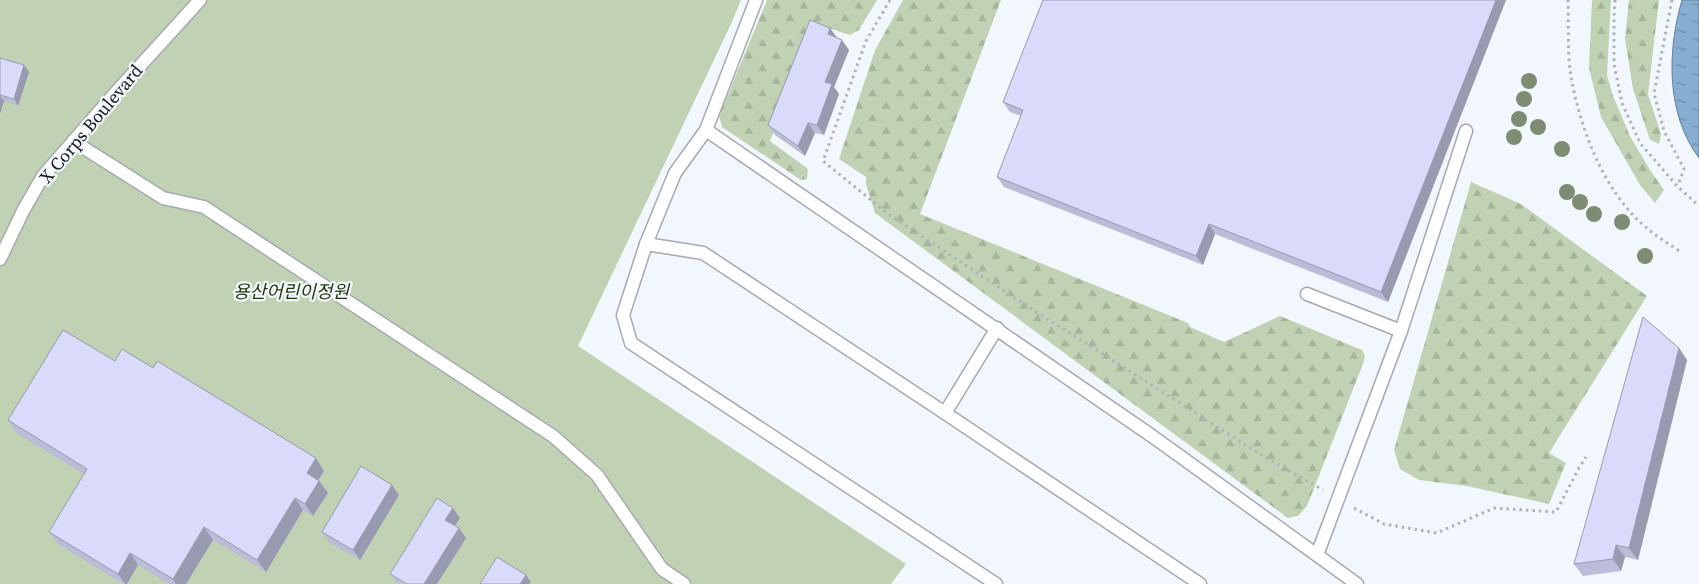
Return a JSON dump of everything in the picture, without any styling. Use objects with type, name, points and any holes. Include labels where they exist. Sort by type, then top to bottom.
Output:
[{"type":"lane","name":"X Corps Boulevard","points":[[0,259],[23,211],[43,176],[119,88],[200,0]]},
{"type":"lane","points":[[756,0],[706,130],[675,173],[646,244],[623,315],[631,343],[996,584]]},
{"type":"lane","points":[[706,130],[1152,436],[1357,584]]},
{"type":"lane","points":[[1317,555],[1401,331],[1466,131]]},
{"type":"lane","points":[[73,142],[163,198],[204,207],[553,436],[596,475],[662,569],[684,584]]},
{"type":"lane","points":[[646,244],[703,253],[945,412],[1200,584]]},
{"type":"lane","points":[[1307,294],[1401,331]]},
{"type":"lane","points":[[945,412],[997,328]]},
{"type":"path","points":[[890,0],[866,41],[823,161],[887,213],[1021,302],[1263,456],[1384,524],[1437,533],[1494,508],[1556,512],[1586,457]]},
{"type":"path","points":[[1568,0],[1571,75],[1586,134],[1601,170],[1627,208],[1651,232],[1681,252]]},
{"type":"path","points":[[1616,0],[1614,64],[1622,103],[1640,143],[1678,186],[1699,206]]},
{"type":"path","points":[[1672,0],[1654,93],[1664,131],[1684,169],[1678,186]]},
{"type":"green space","name":"용산어린이정원","points":[[0,0],[741,0],[578,346],[906,564],[891,584],[0,584]]},
{"type":"green space","points":[[767,0],[877,0],[859,30],[850,35],[813,23],[770,141],[808,169],[807,179],[801,180],[722,127],[719,116]]},
{"type":"green space","points":[[903,0],[1001,0],[920,214],[1188,323],[1190,327],[1224,342],[1280,316],[1362,350],[1365,356],[1363,364],[1307,506],[1298,516],[1288,518],[875,213],[866,184],[866,177],[839,159],[875,50]]},
{"type":"green space","points":[[1592,0],[1611,0],[1607,75],[1613,96],[1630,136],[1664,190],[1655,203],[1640,185],[1601,117],[1589,68]]},
{"type":"green space","points":[[1629,0],[1659,0],[1648,94],[1661,134],[1659,144],[1650,140],[1633,89],[1625,39]]},
{"type":"green space","points":[[1471,182],[1521,204],[1647,296],[1549,453],[1566,463],[1549,504],[1467,486],[1419,480],[1400,469],[1394,450]]},
{"type":"water","points":[[1682,0],[1699,0],[1699,158],[1688,141],[1680,122],[1672,82],[1674,40]]},
{"type":"building","points":[[1043,0],[1496,0],[1381,292],[1209,224],[1196,256],[997,177],[1023,110],[1003,102]]},
{"type":"building","points":[[810,20],[830,28],[828,34],[842,40],[825,82],[832,84],[817,125],[808,123],[798,146],[768,125]]},
{"type":"building","points":[[0,58],[24,65],[14,99],[0,95]]},
{"type":"building","points":[[1643,317],[1679,348],[1629,548],[1616,545],[1613,559],[1574,564]]},
{"type":"building","points":[[63,330],[115,361],[122,349],[153,368],[157,361],[316,458],[307,473],[319,481],[305,504],[295,498],[257,560],[204,527],[173,579],[130,553],[118,574],[49,532],[87,469],[8,420]]},
{"type":"building","points":[[361,466],[392,485],[353,550],[322,532]]},
{"type":"building","points":[[437,498],[453,508],[445,520],[459,528],[424,584],[407,584],[390,574]]},
{"type":"building","points":[[497,557],[526,575],[520,584],[480,584]]}]
